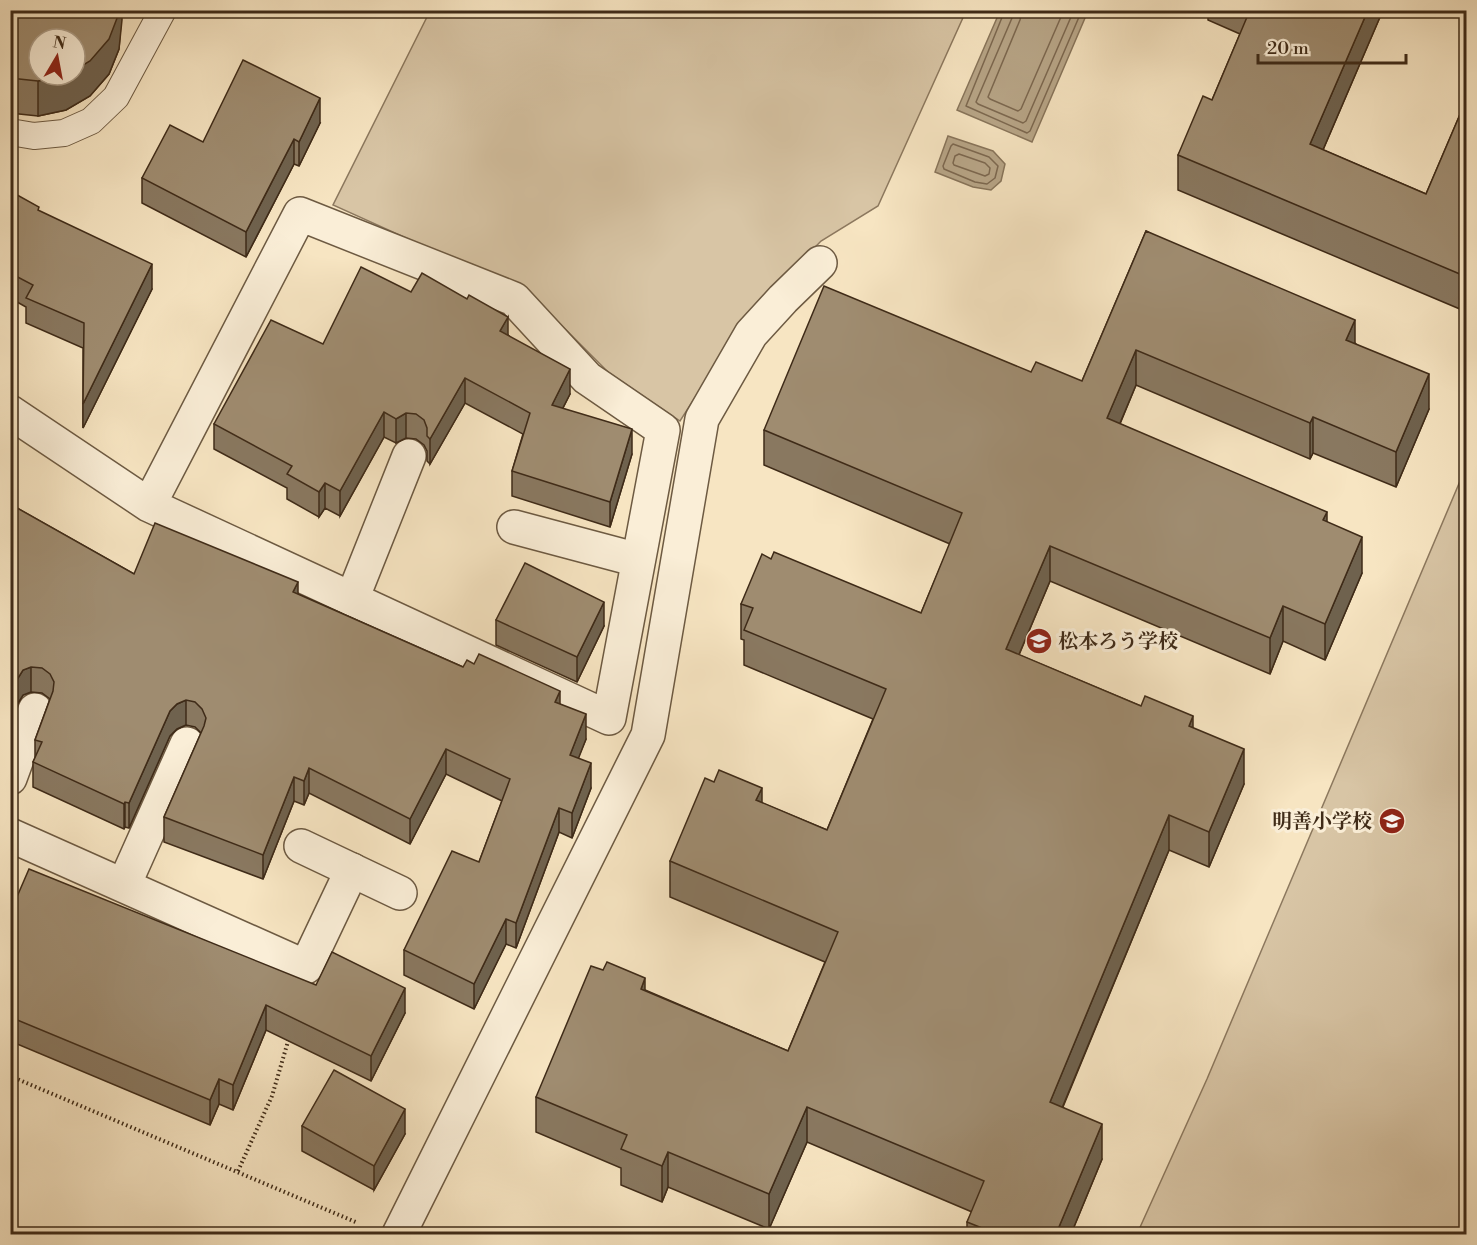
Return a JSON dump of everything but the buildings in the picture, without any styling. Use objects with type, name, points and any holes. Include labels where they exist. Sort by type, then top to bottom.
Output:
[{"type":"street","points":[[10,412],[149,505],[609,718],[663,430],[587,378],[514,299],[300,214],[149,505]]},
{"type":"street","points":[[399,1234],[648,735],[702,419],[751,334],[820,263]]},
{"type":"street","points":[[352,599],[409,456]]},
{"type":"street","points":[[514,527],[638,560]]},
{"type":"street","points":[[10,778],[35,710]]},
{"type":"street","points":[[124,885],[187,744]]},
{"type":"street","points":[[10,835],[306,967],[352,870]]},
{"type":"street","points":[[301,846],[400,893]]},
{"type":"lane","points":[[10,132],[34,136],[64,133],[91,121],[116,97],[163,10]]},
{"type":"path","points":[[238,1172],[272,1096],[291,1031]]},
{"type":"path","points":[[10,1076],[361,1224]]},
{"type":"shaded area","points":[[430,11],[966,11],[878,206],[821,241],[747,317],[680,421],[608,372],[530,294],[333,205]]},
{"type":"shaded area","name":"明善小学校","points":[[1466,467],[1466,1234],[1137,1234],[1207,1079]]},
{"type":"water","points":[[1000,11],[1088,11],[1032,142],[957,110]]},
{"type":"water","points":[[948,136],[993,151],[1005,164],[1001,181],[991,190],[973,187],[935,172]]},
{"type":"place","name":"松本ろう学校","points":[[1039,641]]},
{"type":"place","name":"明善小学校","points":[[1392,821]]}]
